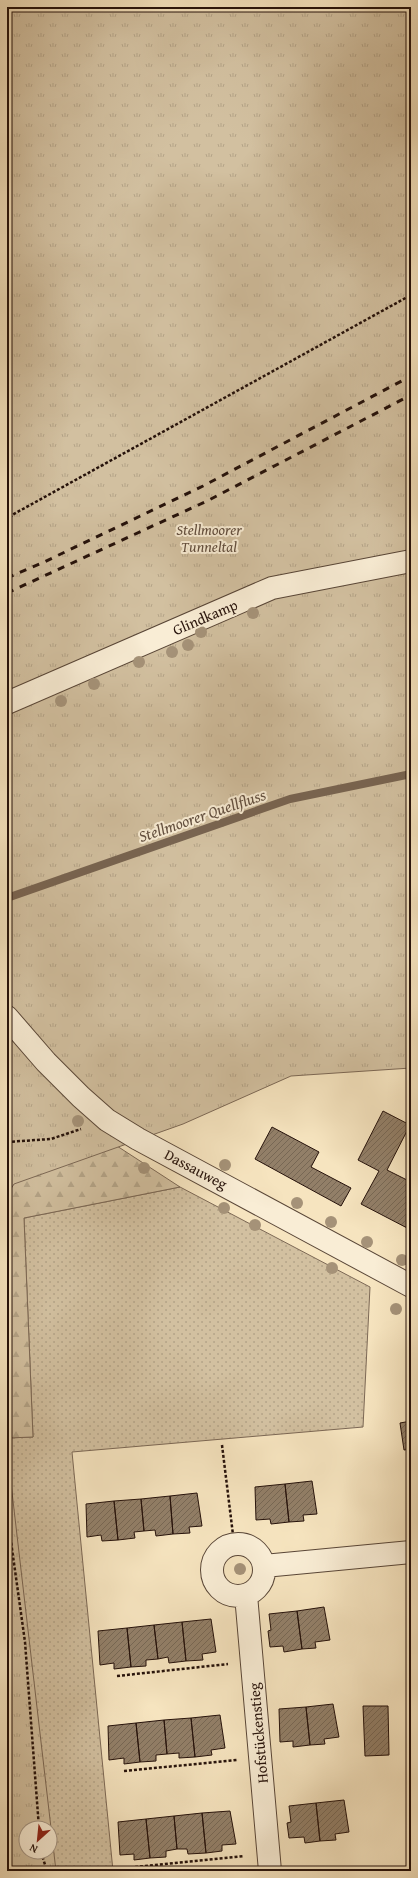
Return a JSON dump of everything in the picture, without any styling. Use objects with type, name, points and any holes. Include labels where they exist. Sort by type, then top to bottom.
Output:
[{"type":"street","name":"Glindkamp","points":[[7,703],[272,588],[411,561]]},
{"type":"street","name":"Dassauweg","points":[[7,1017],[46,1062],[107,1120],[138,1139],[411,1286]]},
{"type":"street","points":[[234,1544],[251,1547],[260,1555],[264,1566],[264,1576],[260,1584],[254,1591],[246,1595],[234,1596],[223,1591],[218,1588],[213,1577],[212,1566],[215,1557],[220,1550],[234,1544]]},
{"type":"street","points":[[264,1566],[411,1552]]},
{"type":"street","name":"Hofstückenstieg","points":[[246,1595],[269,1862]]},
{"type":"path","points":[[7,522],[12,515],[411,295]]},
{"type":"path","points":[[7,1142],[51,1139],[107,1120]]},
{"type":"path","points":[[222,1445],[234,1544]]},
{"type":"path","points":[[7,1513],[25,1642],[38,1820]]},
{"type":"path","points":[[117,1676],[252,1661]]},
{"type":"path","points":[[124,1771],[260,1758]]},
{"type":"path","points":[[44,1860],[47,1871]]},
{"type":"path","points":[[135,1867],[269,1862]]},
{"type":"green space","name":"Stellmoorer Tunneltal","points":[[7,7],[411,7],[411,1068],[291,1076],[183,1124],[14,1184],[7,1195]]},
{"type":"green space","points":[[97,1133],[180,1187],[24,1218],[33,1437],[7,1438],[7,1156]]},
{"type":"green space","points":[[180,1187],[370,1287],[363,1427],[72,1452],[113,1871],[7,1871],[7,1438],[33,1437],[24,1218]]},
{"type":"green space","points":[[7,1449],[50,1820],[18,1820],[18,1860],[55,1860],[56,1871],[7,1871]]},
{"type":"building","points":[[383,1111],[410,1125],[387,1170],[411,1182],[411,1230],[361,1204],[379,1171],[358,1160]]},
{"type":"building","points":[[272,1127],[319,1152],[311,1167],[351,1188],[341,1206],[255,1159]]},
{"type":"building","points":[[411,1421],[411,1449],[404,1450],[400,1423]]},
{"type":"building","points":[[312,1481],[317,1514],[303,1515],[304,1521],[289,1522],[285,1484]]},
{"type":"building","points":[[285,1484],[289,1522],[271,1524],[270,1519],[256,1520],[255,1487]]},
{"type":"building","points":[[197,1493],[202,1526],[189,1527],[190,1533],[173,1534],[170,1496]]},
{"type":"building","points":[[170,1496],[173,1534],[156,1536],[155,1530],[144,1531],[141,1499]]},
{"type":"building","points":[[141,1499],[144,1531],[134,1532],[135,1538],[118,1540],[114,1501]]},
{"type":"building","points":[[114,1501],[118,1540],[102,1541],[101,1535],[87,1537],[86,1504]]},
{"type":"building","points":[[324,1607],[330,1640],[315,1642],[316,1648],[302,1649],[297,1611]]},
{"type":"building","points":[[297,1611],[302,1649],[284,1652],[283,1646],[270,1647],[268,1631],[271,1630],[269,1614]]},
{"type":"building","points":[[211,1619],[216,1652],[202,1654],[203,1660],[186,1661],[182,1622]]},
{"type":"building","points":[[182,1622],[186,1661],[169,1663],[168,1657],[158,1659],[154,1625]]},
{"type":"building","points":[[154,1625],[158,1659],[146,1660],[146,1666],[131,1667],[127,1628]]},
{"type":"building","points":[[127,1628],[131,1667],[114,1669],[114,1663],[100,1665],[98,1631]]},
{"type":"building","points":[[333,1704],[339,1737],[324,1739],[325,1744],[310,1745],[306,1707]]},
{"type":"building","points":[[363,1706],[388,1706],[389,1755],[365,1756]]},
{"type":"building","points":[[306,1707],[310,1745],[293,1747],[293,1741],[280,1742],[279,1709]]},
{"type":"building","points":[[220,1715],[225,1748],[211,1750],[212,1755],[195,1757],[191,1718]]},
{"type":"building","points":[[191,1718],[195,1757],[179,1758],[179,1753],[167,1754],[164,1720]]},
{"type":"building","points":[[164,1720],[167,1754],[156,1755],[156,1761],[140,1762],[136,1723]]},
{"type":"building","points":[[136,1723],[140,1762],[124,1764],[124,1758],[109,1760],[108,1726]]},
{"type":"building","points":[[344,1800],[349,1832],[335,1834],[336,1840],[320,1841],[316,1803]]},
{"type":"building","points":[[316,1803],[320,1841],[305,1843],[304,1837],[289,1838],[287,1823],[291,1822],[289,1806]]},
{"type":"building","points":[[230,1811],[236,1844],[222,1845],[222,1851],[206,1853],[202,1813]]},
{"type":"building","points":[[202,1813],[206,1853],[188,1854],[187,1849],[177,1849],[174,1816]]},
{"type":"building","points":[[174,1816],[177,1849],[166,1851],[166,1857],[150,1858],[146,1819]]},
{"type":"building","points":[[146,1819],[150,1858],[134,1860],[134,1854],[120,1855],[118,1822]]},
{"type":"waterway","name":"Stellmoorer Quellfluss","points":[[7,898],[290,799],[411,774]]},
{"type":"railway","points":[[7,578],[42,563],[203,486],[411,376]]},
{"type":"railway","points":[[7,593],[207,501],[411,395]]}]
